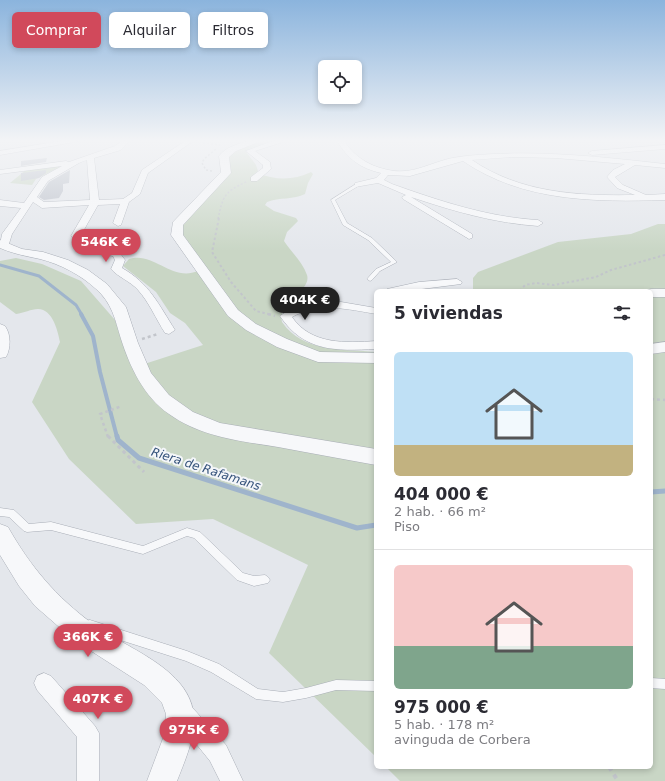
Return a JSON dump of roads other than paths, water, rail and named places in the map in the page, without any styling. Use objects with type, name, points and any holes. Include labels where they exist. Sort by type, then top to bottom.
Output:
[{"type":"street","points":[[48,177],[25,206],[5,247],[42,256],[74,268],[103,288],[116,302],[138,363],[155,391],[176,412],[189,419],[219,430],[374,457]]},
{"type":"street","points":[[92,177],[95,203],[76,236],[102,252],[116,254],[120,260],[116,269],[132,278],[147,292],[157,313],[169,330]]},
{"type":"street","points":[[32,197],[42,205],[125,201],[136,194],[143,177]]},
{"type":"street","points":[[222,177],[180,220],[177,225],[176,235],[233,312],[251,327],[282,343],[318,357],[374,358]]},
{"type":"street","points":[[358,185],[379,180],[382,177]]},
{"type":"street","points":[[499,177],[546,192],[599,199],[665,197]]},
{"type":"street","points":[[612,177],[612,180],[621,187],[649,198]]},
{"type":"street","points":[[379,180],[392,187],[482,217],[507,222],[538,224]]},
{"type":"street","points":[[392,187],[469,236]]},
{"type":"street","points":[[118,223],[125,201]]},
{"type":"street","points":[[0,203],[25,206]]},
{"type":"street","points":[[0,209],[25,206]]},
{"type":"street","points":[[400,289],[419,285],[457,282]]},
{"type":"street","points":[[653,293],[665,293]]},
{"type":"street","points":[[374,311],[333,304],[318,304],[296,309],[286,316],[288,321],[303,334],[318,342],[341,346],[374,345]]},
{"type":"street","points":[[0,329],[2,340],[0,353]]},
{"type":"street","points":[[653,350],[665,347]]},
{"type":"street","points":[[0,534],[18,566],[40,595],[62,615],[96,641],[165,685],[178,706],[218,753],[232,781]]},
{"type":"street","points":[[44,684],[88,733],[88,781]]},
{"type":"street","points":[[162,781],[180,730],[178,706]]},
{"type":"lane","points":[[358,185],[333,200],[345,224],[370,239],[394,262],[378,270],[370,279]]},
{"type":"lane","points":[[0,512],[11,513],[27,528],[51,526],[143,550],[187,532],[197,535],[240,577],[254,581],[265,580]]},
{"type":"lane","points":[[62,615],[186,656],[215,668],[256,694],[284,697],[336,685],[374,686]]},
{"type":"lane","points":[[653,683],[665,684]]},
{"type":"waterway","name":"Riera de Rafamans","points":[[0,265],[39,276],[76,305],[82,315]]},
{"type":"waterway","name":"Riera de Rafamans","points":[[81,314],[93,336],[100,372],[117,437]]},
{"type":"waterway","name":"Riera de Rafamans","points":[[117,436],[118,440],[139,458],[357,528],[374,525]]},
{"type":"waterway","name":"Riera de Rafamans","points":[[653,492],[665,491]]}]
